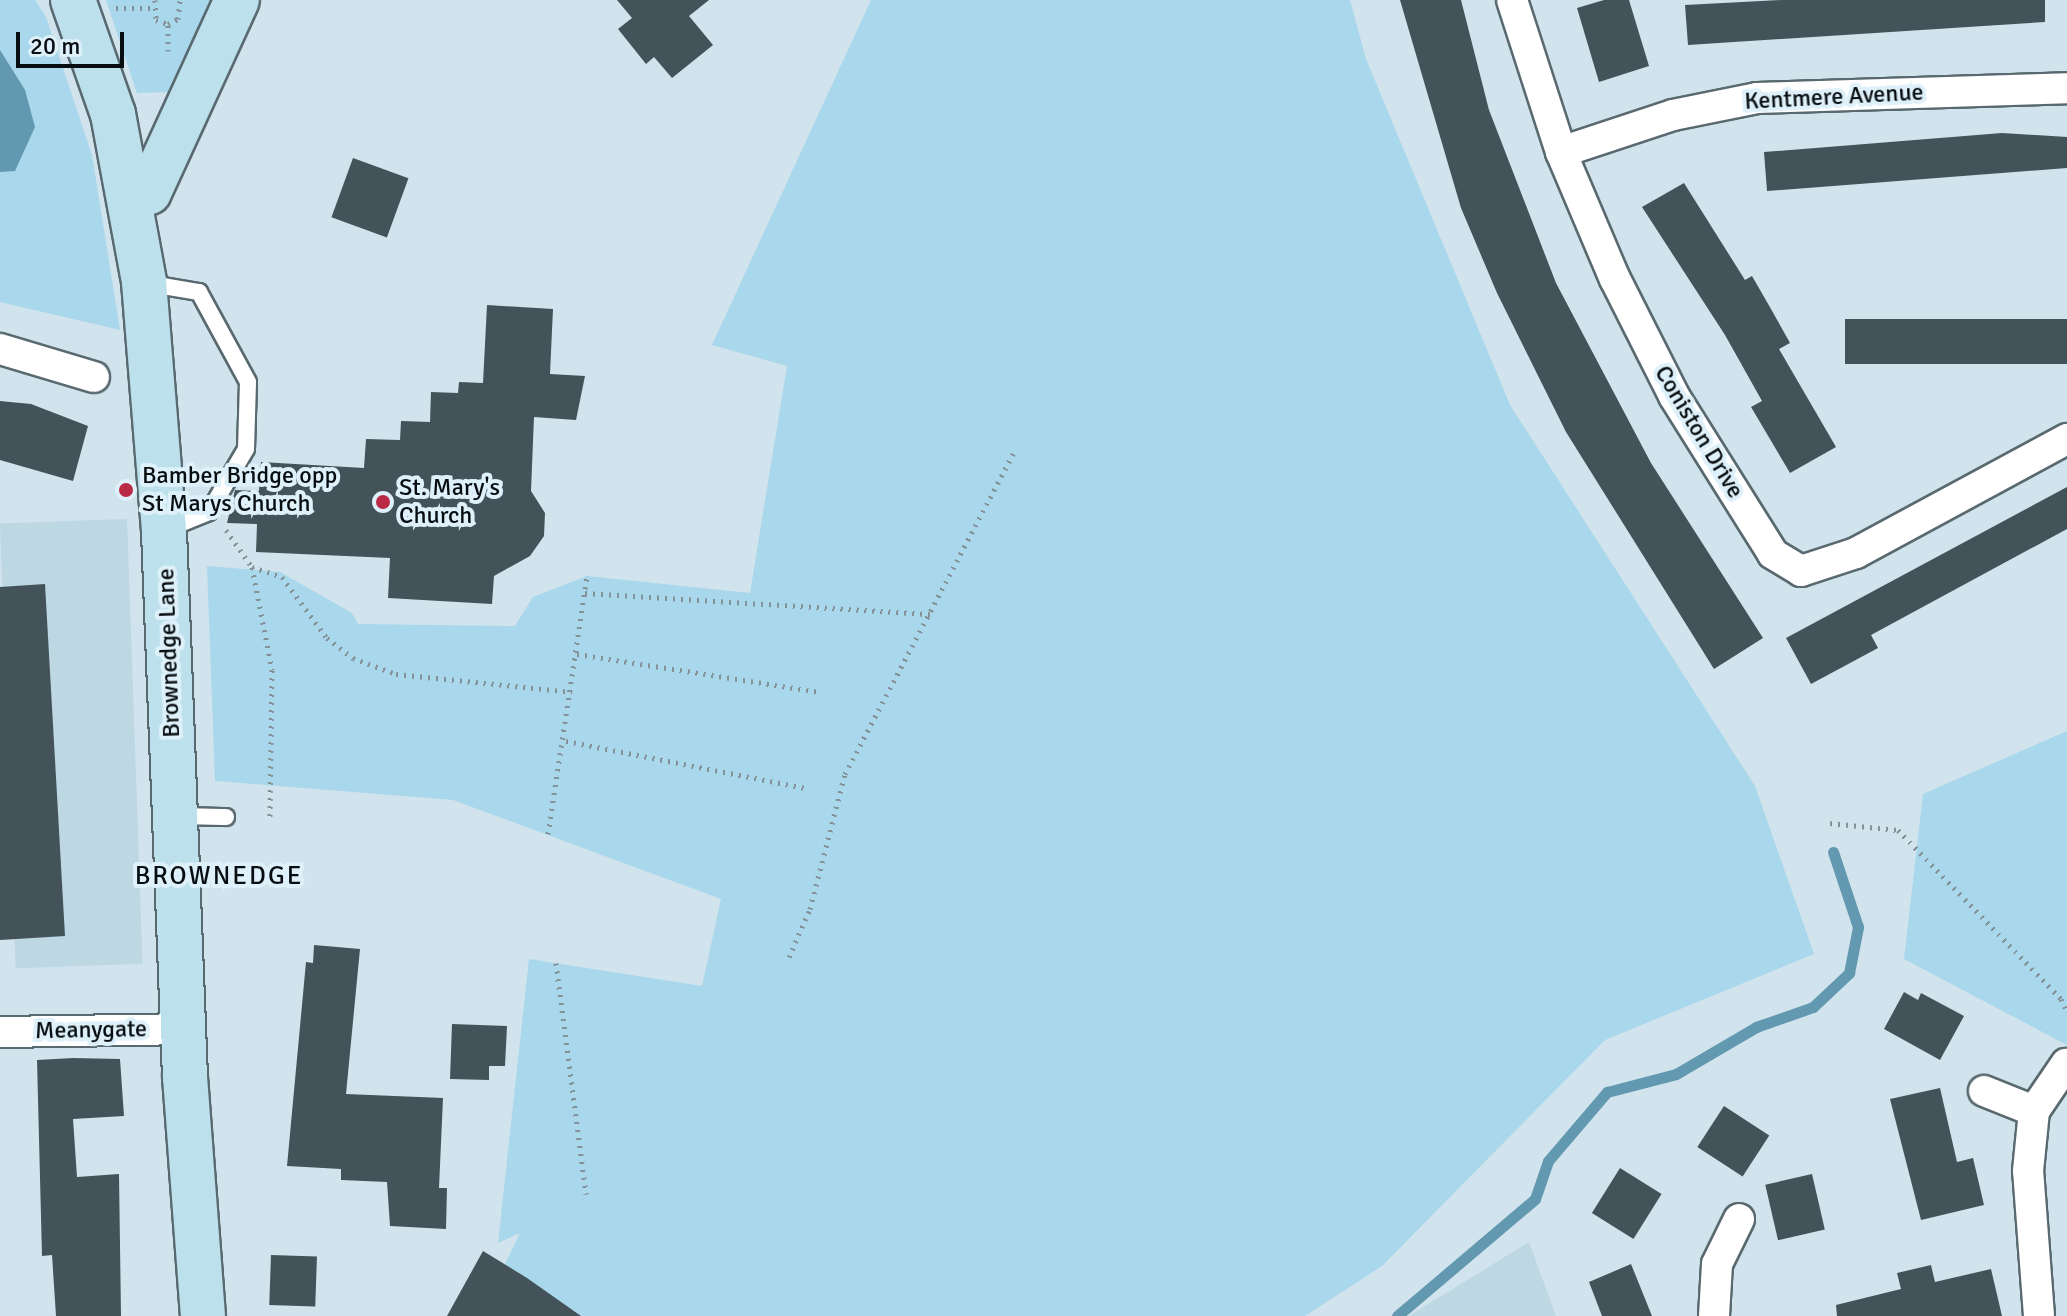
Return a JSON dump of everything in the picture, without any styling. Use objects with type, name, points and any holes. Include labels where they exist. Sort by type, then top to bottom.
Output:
[{"type":"main road","name":"Brownedge Lane","points":[[73,0],[113,114],[144,282],[164,531],[183,1029],[203,1316]]},
{"type":"main road","points":[[130,199],[149,192],[237,0]]},
{"type":"street","name":"Coniston Drive","points":[[1512,0],[1561,152],[1674,396],[1773,554],[1801,571],[1856,553],[2067,439]]},
{"type":"street","name":"Kentmere Avenue","points":[[1561,152],[1673,115],[1757,98],[2067,88]]},
{"type":"street","points":[[0,349],[94,377]]},
{"type":"street","name":"Meanygate","points":[[0,1032],[183,1029]]},
{"type":"street","points":[[2039,1316],[2028,1171],[2034,1111],[2066,1064]]},
{"type":"street","points":[[1984,1091],[2034,1111]]},
{"type":"street","points":[[1714,1316],[1717,1264],[1739,1219]]},
{"type":"lane","points":[[144,282],[199,292],[248,382],[246,449],[209,512],[164,531]]},
{"type":"lane","points":[[176,816],[226,817]]},
{"type":"path","points":[[155,0],[156,20],[168,24],[178,19],[180,0]]},
{"type":"path","points":[[789,957],[810,909],[845,774],[1014,452]]},
{"type":"path","points":[[209,512],[252,567],[272,670],[270,818]]},
{"type":"path","points":[[252,567],[282,577],[327,638],[353,658],[396,674],[572,692]]},
{"type":"path","points":[[548,834],[566,741],[587,576]]},
{"type":"path","points":[[585,593],[931,614]]},
{"type":"path","points":[[577,654],[819,692]]},
{"type":"path","points":[[566,741],[805,788]]},
{"type":"path","points":[[1830,823],[1898,830],[2061,999],[2067,1012]]},
{"type":"path","points":[[556,963],[586,1194]]},
{"type":"shaded area","points":[[0,0],[35,0],[46,17],[92,155],[120,330],[0,302]]},
{"type":"shaded area","points":[[106,0],[214,0],[170,92],[137,93]]},
{"type":"shaded area","points":[[871,0],[1350,0],[1366,59],[1510,405],[1755,786],[1814,954],[1605,1040],[1382,1266],[1305,1316],[567,1316],[505,1264],[520,1233],[498,1243],[529,959],[702,986],[721,899],[453,800],[215,781],[207,566],[280,572],[352,613],[358,624],[515,626],[533,597],[587,576],[750,593],[787,366],[712,345]]},
{"type":"shaded area","points":[[0,50],[25,90],[35,127],[15,171],[0,172]]},
{"type":"shaded area","points":[[127,519],[143,964],[16,968],[0,523]]},
{"type":"shaded area","points":[[2067,731],[2067,1045],[1904,959],[1923,794]]},
{"type":"shaded area","points":[[1529,1242],[1556,1316],[1409,1316]]},
{"type":"building","points":[[617,0],[709,0],[689,16],[713,45],[672,78],[654,57],[646,64],[618,29],[632,18]]},
{"type":"building","points":[[1400,0],[1461,0],[1489,110],[1556,283],[1651,463],[1763,638],[1714,669],[1566,432],[1497,293],[1461,208]]},
{"type":"building","points":[[1604,0],[1629,0],[1649,66],[1599,82],[1577,8]]},
{"type":"building","points":[[1782,0],[2045,0],[2045,22],[1688,45],[1685,5]]},
{"type":"building","points":[[2002,133],[2067,137],[2067,168],[1767,191],[1764,152]]},
{"type":"building","points":[[353,158],[408,178],[387,237],[331,217]]},
{"type":"building","points":[[1684,183],[1745,280],[1752,276],[1771,309],[1790,343],[1779,349],[1836,447],[1790,473],[1751,407],[1762,401],[1725,335],[1642,207]]},
{"type":"building","name":"St. Mary's Church","points":[[487,305],[553,309],[550,374],[585,376],[576,420],[534,417],[531,491],[545,513],[544,536],[530,556],[494,576],[492,604],[388,598],[390,558],[256,552],[257,524],[227,523],[235,490],[259,491],[261,462],[364,468],[366,439],[400,440],[401,421],[430,422],[431,392],[458,393],[459,382],[483,383]]},
{"type":"building","points":[[1845,319],[2067,319],[2067,364],[1845,364]]},
{"type":"building","points":[[0,401],[31,404],[88,426],[73,481],[0,460]]},
{"type":"building","points":[[2067,487],[2067,529],[1871,635],[1878,648],[1811,684],[1786,638]]},
{"type":"building","points":[[45,584],[65,936],[0,940],[0,587]]},
{"type":"building","points":[[314,945],[360,949],[346,1094],[443,1098],[439,1188],[447,1188],[446,1229],[390,1226],[387,1182],[341,1180],[341,1169],[287,1166],[306,962],[313,963]]},
{"type":"building","points":[[1904,992],[1918,1000],[1921,993],[1964,1016],[1940,1060],[1884,1029]]},
{"type":"building","points":[[452,1024],[507,1026],[505,1066],[489,1066],[489,1080],[450,1079]]},
{"type":"building","points":[[120,1059],[124,1116],[73,1119],[77,1177],[119,1174],[121,1316],[56,1316],[52,1255],[42,1256],[37,1060]]},
{"type":"building","points":[[1940,1088],[1957,1162],[1973,1158],[1984,1205],[1921,1220],[1890,1099]]},
{"type":"building","points":[[1724,1106],[1769,1135],[1743,1177],[1697,1147]]},
{"type":"building","points":[[1620,1168],[1662,1194],[1633,1239],[1592,1213]]},
{"type":"building","points":[[1812,1174],[1825,1230],[1778,1240],[1765,1185]]},
{"type":"building","points":[[483,1251],[527,1278],[581,1316],[447,1316]]},
{"type":"building","points":[[271,1255],[317,1257],[315,1307],[269,1305]]},
{"type":"building","points":[[1631,1264],[1652,1316],[1602,1316],[1589,1282]]},
{"type":"building","points":[[1931,1265],[1935,1282],[1991,1269],[2002,1316],[1837,1316],[1836,1305],[1901,1289],[1897,1273]]},
{"type":"waterway","points":[[1397,1316],[1535,1199],[1548,1161],[1607,1092],[1676,1074],[1756,1027],[1813,1007],[1849,973],[1858,927],[1833,852]]},
{"type":"place","name":"Bamber Bridge opp St Marys Church","points":[[126,490]]},
{"type":"place","name":"St. Mary's Church","points":[[383,502]]},
{"type":"district","name":"BROWNEDGE","points":[[219,877]]}]
